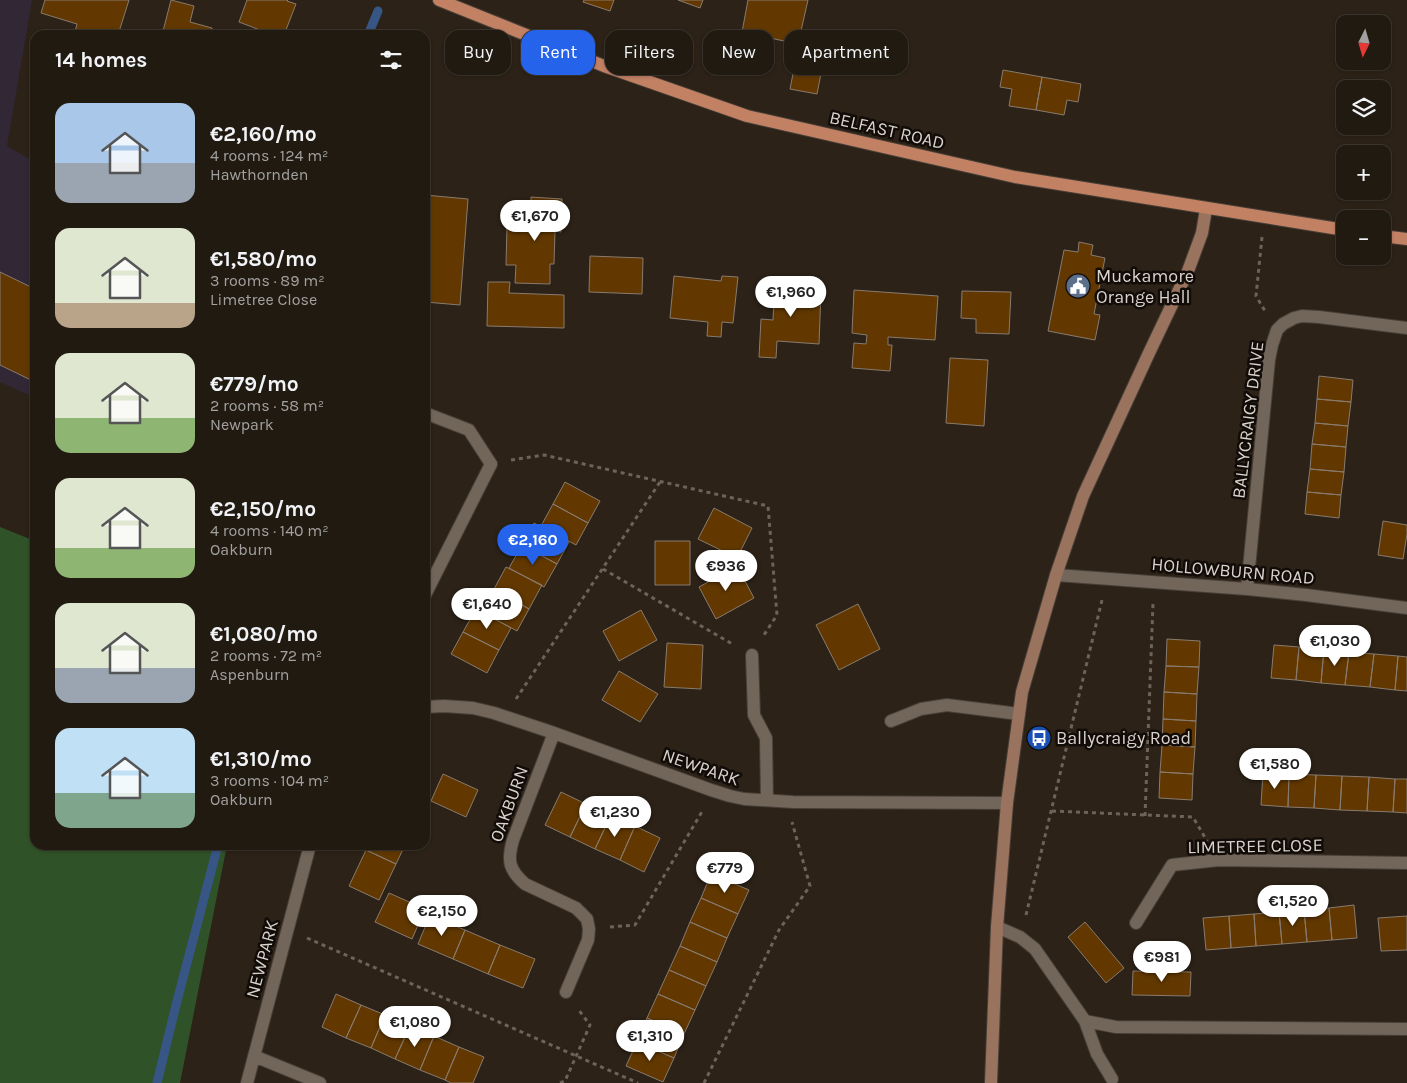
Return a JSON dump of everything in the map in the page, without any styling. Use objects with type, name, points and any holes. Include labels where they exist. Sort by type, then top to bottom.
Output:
[{"type":"main road","name":"BELFAST ROAD","points":[[438,0],[604,66],[746,116],[1015,177],[1336,229]]},
{"type":"main road","points":[[991,1083],[997,928],[1007,803],[1022,692],[1056,574],[1083,496],[1148,353],[1188,271],[1202,233],[1206,209]]},
{"type":"main road","points":[[1391,237],[1407,239]]},
{"type":"street","name":"BALLYCRAIGY DRIVE","points":[[1248,589],[1270,355],[1273,340],[1278,330],[1283,324],[1294,318],[1307,316],[1407,328]]},
{"type":"street","points":[[430,415],[470,430],[491,464],[430,585]]},
{"type":"street","name":"HOLLOWBURN ROAD","points":[[1056,574],[1248,589],[1407,608]]},
{"type":"street","points":[[752,655],[754,716],[766,738],[767,800]]},
{"type":"street","points":[[891,721],[921,709],[947,705],[1019,714]]},
{"type":"street","name":"NEWPARK","points":[[430,707],[473,708],[505,716],[711,790],[744,799],[793,802],[1007,803]]},
{"type":"street","name":"OAKBURN","points":[[554,733],[512,840],[509,856],[510,862],[515,874],[525,884],[582,912],[587,919],[589,929]]},
{"type":"street","name":"NEWPARK","points":[[247,1083],[309,850]]},
{"type":"street","name":"LIMETREE CLOSE","points":[[1136,923],[1172,865],[1219,860],[1407,863]]},
{"type":"street","points":[[997,928],[1020,937],[1035,949],[1085,1021],[1097,1054],[1112,1079]]},
{"type":"street","points":[[566,992],[588,940],[589,929]]},
{"type":"street","points":[[1085,1021],[1116,1027],[1407,1030]]},
{"type":"street","points":[[254,1056],[320,1083]]},
{"type":"path","points":[[1264,218],[1256,296],[1278,330]]},
{"type":"path","points":[[491,464],[544,456],[768,506],[776,615],[752,655],[602,570]]},
{"type":"path","points":[[505,716],[660,482]]},
{"type":"path","points":[[1020,937],[1107,578]]},
{"type":"path","points":[[1145,816],[1154,582]]},
{"type":"path","points":[[589,929],[635,925],[706,805],[711,790]]},
{"type":"path","points":[[704,1083],[779,930],[810,886],[792,825],[793,802]]},
{"type":"path","points":[[1052,811],[1193,818],[1219,860]]},
{"type":"path","points":[[288,930],[638,1083]]},
{"type":"path","points":[[560,1083],[565,1081],[590,1025],[566,992]]},
{"type":"shaded area","points":[[0,0],[32,0],[7,146],[30,159],[30,396],[0,382]]},
{"type":"green space","points":[[0,527],[30,539],[30,850],[226,850],[180,1083],[0,1083]]},
{"type":"building","points":[[45,0],[129,0],[120,30],[75,30],[77,24],[41,13]]},
{"type":"building","points":[[171,0],[194,6],[190,22],[212,28],[212,30],[163,30]]},
{"type":"building","points":[[247,0],[288,0],[296,4],[286,30],[260,30],[239,22]]},
{"type":"building","points":[[584,0],[614,0],[610,11],[583,2]]},
{"type":"building","points":[[678,0],[703,0],[700,8]]},
{"type":"building","points":[[748,0],[808,0],[801,30],[784,30],[784,41],[774,39],[774,30],[742,30]]},
{"type":"building","points":[[1003,70],[1042,77],[1036,110],[1009,106],[1012,89],[1000,87]]},
{"type":"building","points":[[793,75],[821,75],[817,94],[790,89]]},
{"type":"building","points":[[1042,77],[1081,84],[1078,102],[1067,100],[1064,115],[1036,110]]},
{"type":"building","points":[[430,195],[468,199],[460,305],[430,302]]},
{"type":"building","points":[[531,197],[562,199],[561,232],[555,231],[554,264],[550,264],[550,284],[515,283],[516,265],[506,265],[507,226],[531,227]]},
{"type":"building","name":"Muckamore Orange Hall","points":[[1079,242],[1093,245],[1091,255],[1105,258],[1094,314],[1100,315],[1095,340],[1048,331],[1064,250],[1078,252]]},
{"type":"building","points":[[590,256],[643,258],[642,294],[589,292]]},
{"type":"building","points":[[0,272],[30,287],[30,380],[0,365]]},
{"type":"building","points":[[674,276],[721,281],[722,276],[738,277],[733,323],[722,322],[721,337],[707,336],[708,322],[670,318]]},
{"type":"building","points":[[775,281],[811,283],[811,291],[821,291],[819,344],[777,341],[776,358],[759,357],[761,319],[773,320]]},
{"type":"building","points":[[488,282],[510,282],[509,293],[564,295],[564,328],[487,326]]},
{"type":"building","points":[[854,290],[938,296],[935,340],[888,337],[888,345],[892,345],[890,371],[852,368],[854,343],[866,344],[867,335],[852,333]]},
{"type":"building","points":[[962,291],[1011,292],[1009,334],[976,333],[976,319],[961,318]]},
{"type":"building","points":[[950,358],[988,360],[984,426],[946,423]]},
{"type":"building","points":[[1319,376],[1353,380],[1351,402],[1317,399]]},
{"type":"building","points":[[1317,399],[1351,402],[1348,426],[1315,423]]},
{"type":"building","points":[[1315,423],[1348,426],[1346,447],[1312,444]]},
{"type":"building","points":[[1312,444],[1346,447],[1344,472],[1310,469]]},
{"type":"building","points":[[1310,469],[1344,472],[1341,495],[1307,492]]},
{"type":"building","points":[[565,482],[600,501],[588,523],[553,504]]},
{"type":"building","points":[[1307,492],[1341,495],[1339,518],[1305,514]]},
{"type":"building","points":[[553,504],[588,523],[576,545],[541,526]]},
{"type":"building","points":[[714,508],[752,528],[737,558],[698,539]]},
{"type":"building","points":[[1383,521],[1407,525],[1403,559],[1378,555]]},
{"type":"building","points":[[534,523],[569,542],[557,564],[522,545]]},
{"type":"building","points":[[655,541],[690,541],[690,585],[655,585]]},
{"type":"building","points":[[522,545],[557,564],[544,587],[509,568]]},
{"type":"building","points":[[737,566],[754,598],[716,619],[699,587]]},
{"type":"building","points":[[506,567],[542,585],[529,609],[494,589]]},
{"type":"building","points":[[494,589],[529,609],[517,631],[482,612]]},
{"type":"building","points":[[858,604],[880,649],[839,670],[816,625]]},
{"type":"building","points":[[476,609],[511,628],[499,650],[463,632]]},
{"type":"building","points":[[641,610],[657,640],[619,661],[603,631]]},
{"type":"building","points":[[463,632],[499,650],[487,673],[451,654]]},
{"type":"building","points":[[1167,639],[1200,641],[1199,667],[1166,666]]},
{"type":"building","points":[[667,643],[703,645],[701,689],[664,687]]},
{"type":"building","points":[[1274,645],[1299,647],[1296,680],[1271,678]]},
{"type":"building","points":[[1299,647],[1324,649],[1321,683],[1296,680]]},
{"type":"building","points":[[1324,649],[1349,652],[1345,685],[1321,683]]},
{"type":"building","points":[[1349,652],[1374,654],[1370,687],[1345,685]]},
{"type":"building","points":[[1374,654],[1398,656],[1395,690],[1370,687]]},
{"type":"building","points":[[1398,656],[1407,657],[1407,691],[1395,690]]},
{"type":"building","points":[[1166,666],[1199,667],[1197,694],[1164,692]]},
{"type":"building","points":[[619,671],[658,694],[640,722],[602,700]]},
{"type":"building","points":[[1164,692],[1197,694],[1196,721],[1163,719]]},
{"type":"building","points":[[1163,719],[1196,721],[1195,747],[1162,745]]},
{"type":"building","points":[[1162,745],[1195,747],[1193,774],[1160,772]]},
{"type":"building","points":[[1160,772],[1193,774],[1192,800],[1159,798]]},
{"type":"building","points":[[1263,772],[1289,774],[1288,807],[1261,805]]},
{"type":"building","points":[[443,774],[478,790],[466,817],[431,801]]},
{"type":"building","points":[[1289,774],[1316,775],[1314,808],[1288,807]]},
{"type":"building","points":[[1316,775],[1342,776],[1340,810],[1314,808]]},
{"type":"building","points":[[1342,776],[1369,777],[1367,811],[1340,810]]},
{"type":"building","points":[[1369,777],[1395,779],[1393,812],[1367,811]]},
{"type":"building","points":[[1395,779],[1407,779],[1407,813],[1393,812]]},
{"type":"building","points":[[561,792],[586,804],[570,837],[545,825]]},
{"type":"building","points":[[586,804],[611,815],[595,849],[570,837]]},
{"type":"building","points":[[611,815],[635,826],[620,860],[595,849]]},
{"type":"building","points":[[635,826],[660,838],[644,872],[620,860]]},
{"type":"building","points":[[366,850],[403,850],[396,864]]},
{"type":"building","points":[[366,850],[396,864],[379,900],[349,886]]},
{"type":"building","points":[[711,874],[749,890],[738,914],[701,898]]},
{"type":"building","points":[[389,893],[425,909],[412,939],[375,922]]},
{"type":"building","points":[[701,898],[738,914],[727,938],[690,922]]},
{"type":"building","points":[[1354,905],[1357,938],[1332,940],[1329,908]]},
{"type":"building","points":[[1329,908],[1332,940],[1307,942],[1304,910]]},
{"type":"building","points":[[1304,910],[1307,942],[1282,944],[1279,912]]},
{"type":"building","points":[[1279,912],[1282,944],[1256,946],[1254,914]]},
{"type":"building","points":[[1254,914],[1256,946],[1231,948],[1229,916]]},
{"type":"building","points":[[430,915],[465,930],[453,959],[418,944]]},
{"type":"building","points":[[1229,916],[1231,948],[1206,950],[1203,918]]},
{"type":"building","points":[[1407,916],[1407,950],[1381,951],[1378,918]]},
{"type":"building","points":[[690,922],[727,938],[717,962],[680,946]]},
{"type":"building","points":[[1085,922],[1124,968],[1106,983],[1068,937]]},
{"type":"building","points":[[465,930],[500,945],[488,974],[453,959]]},
{"type":"building","points":[[500,945],[535,959],[523,988],[488,974]]},
{"type":"building","points":[[680,946],[717,962],[706,986],[669,970]]},
{"type":"building","points":[[669,970],[706,986],[695,1010],[658,994]]},
{"type":"building","points":[[1133,971],[1191,972],[1190,996],[1132,995]]},
{"type":"building","points":[[336,994],[361,1005],[346,1038],[322,1027]]},
{"type":"building","points":[[658,994],[695,1010],[684,1034],[647,1018]]},
{"type":"building","points":[[361,1005],[385,1015],[371,1048],[346,1038]]},
{"type":"building","points":[[385,1015],[410,1026],[395,1059],[371,1048]]},
{"type":"building","points":[[647,1018],[684,1034],[674,1058],[637,1042]]},
{"type":"building","points":[[410,1026],[434,1036],[420,1070],[395,1059]]},
{"type":"building","points":[[434,1036],[459,1047],[445,1080],[420,1070]]},
{"type":"building","points":[[637,1042],[674,1058],[663,1082],[626,1066]]},
{"type":"building","points":[[459,1047],[484,1057],[473,1083],[451,1083],[445,1080]]},
{"type":"waterway","points":[[370,30],[378,11]]},
{"type":"waterway","points":[[157,1083],[217,850]]},
{"type":"place","name":"Muckamore Orange Hall","points":[[1078,286]]},
{"type":"place","name":"Ballycraigy Road","points":[[1039,738]]}]
